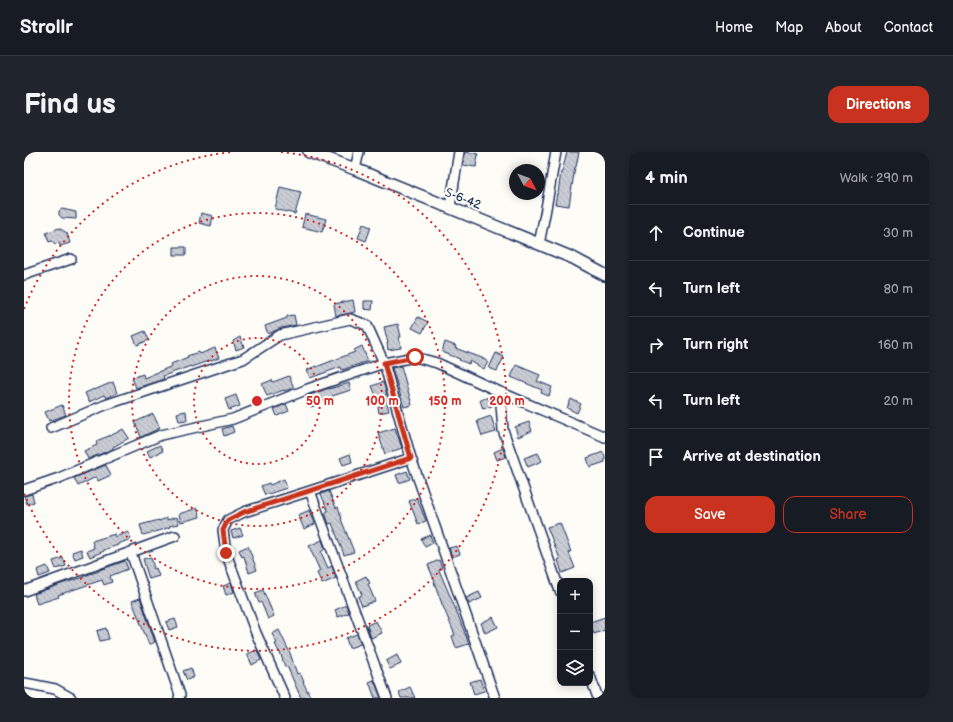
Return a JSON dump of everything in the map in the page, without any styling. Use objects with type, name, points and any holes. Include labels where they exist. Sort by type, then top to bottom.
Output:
[{"type":"main road","name":"Տ-6-42","points":[[309,152],[450,207],[573,258],[605,275]]},
{"type":"street","points":[[355,169],[359,152]]},
{"type":"street","points":[[450,207],[459,152]]},
{"type":"street","points":[[539,244],[546,214],[556,152]]},
{"type":"street","points":[[24,275],[71,259]]},
{"type":"street","points":[[51,428],[105,405],[243,360],[280,335],[350,319],[367,325],[384,363],[411,458],[495,698]]},
{"type":"street","points":[[24,490],[59,478],[161,435],[233,419],[308,389],[384,363],[415,357],[437,363],[605,437]]},
{"type":"street","points":[[500,392],[503,430],[557,583]]},
{"type":"street","points":[[285,698],[256,633],[226,553],[223,530],[228,520],[244,512],[411,458]]},
{"type":"street","points":[[310,491],[386,698]]},
{"type":"street","points":[[24,591],[175,536]]},
{"type":"street","points":[[131,553],[183,697]]},
{"type":"street","points":[[24,683],[55,689],[71,698]]},
{"type":"street","points":[[593,684],[598,698]]},
{"type":"building","points":[[465,152],[478,154],[476,167],[463,165]]},
{"type":"building","points":[[567,152],[579,152],[575,167],[569,206],[555,204],[561,172]]},
{"type":"building","points":[[280,187],[301,192],[295,214],[275,209]]},
{"type":"building","points":[[62,209],[76,212],[76,219],[62,218],[59,215],[59,211]]},
{"type":"building","points":[[201,213],[213,216],[211,226],[199,223]]},
{"type":"building","points":[[305,214],[326,219],[322,232],[302,227]]},
{"type":"building","points":[[363,224],[371,227],[366,241],[358,238]]},
{"type":"building","points":[[59,228],[67,233],[70,243],[60,246],[59,243],[55,244],[52,241],[49,242],[46,233]]},
{"type":"building","points":[[174,247],[186,247],[186,255],[174,255]]},
{"type":"building","points":[[353,300],[355,312],[336,316],[334,304]]},
{"type":"building","points":[[364,301],[373,301],[372,310],[364,309]]},
{"type":"building","points":[[294,315],[296,325],[281,328],[268,334],[265,326],[287,318],[287,316]]},
{"type":"building","points":[[418,317],[428,322],[422,333],[412,328]]},
{"type":"building","points":[[398,324],[401,337],[399,337],[401,348],[388,350],[384,327]]},
{"type":"building","points":[[145,331],[149,340],[137,345],[133,336]]},
{"type":"building","points":[[240,337],[244,347],[236,350],[233,341]]},
{"type":"building","points":[[445,342],[456,346],[455,348],[482,358],[488,362],[484,369],[470,361],[469,364],[442,352]]},
{"type":"building","points":[[362,346],[368,361],[342,370],[341,367],[310,378],[307,370],[355,352],[354,350]]},
{"type":"building","points":[[215,348],[219,358],[163,376],[164,379],[136,388],[132,378],[143,374],[144,378],[172,366],[171,364],[188,357],[187,356],[199,352],[200,354]]},
{"type":"building","points":[[496,353],[504,357],[497,371],[489,368]]},
{"type":"building","points":[[516,365],[540,375],[537,381],[552,387],[549,396],[541,393],[542,390],[511,377]]},
{"type":"building","points":[[401,366],[412,405],[404,407],[392,368]]},
{"type":"building","points":[[289,376],[294,388],[267,396],[262,384],[272,380],[273,382]]},
{"type":"building","points":[[113,382],[117,393],[106,398],[104,395],[89,402],[85,393]]},
{"type":"building","points":[[383,382],[387,394],[385,395],[389,411],[379,413],[378,407],[380,406],[372,386]]},
{"type":"building","points":[[349,383],[351,390],[332,396],[311,407],[307,396]]},
{"type":"building","points":[[236,395],[240,406],[229,410],[225,399]]},
{"type":"building","points":[[489,397],[492,406],[483,409],[480,400]]},
{"type":"building","points":[[571,399],[581,404],[577,413],[567,408]]},
{"type":"building","points":[[286,404],[289,411],[277,416],[274,409]]},
{"type":"building","points":[[62,405],[66,415],[49,421],[45,412]]},
{"type":"building","points":[[186,411],[187,420],[179,421],[177,413]]},
{"type":"building","points":[[153,414],[160,428],[141,437],[135,422]]},
{"type":"building","points":[[491,416],[496,432],[482,436],[477,421]]},
{"type":"building","points":[[529,422],[532,431],[518,437],[515,427]]},
{"type":"building","points":[[232,426],[234,432],[224,436],[222,429]]},
{"type":"building","points":[[395,428],[402,448],[385,454],[378,433]]},
{"type":"building","points":[[123,429],[129,438],[113,447],[113,449],[88,459],[84,451],[97,445],[96,441]]},
{"type":"building","points":[[160,445],[163,451],[150,457],[147,451]]},
{"type":"building","points":[[503,448],[506,457],[497,460],[494,452]]},
{"type":"building","points":[[603,452],[605,462],[590,467],[587,458]]},
{"type":"building","points":[[538,453],[542,461],[528,467],[524,458]]},
{"type":"building","points":[[350,454],[352,462],[343,465],[340,458]]},
{"type":"building","points":[[106,465],[111,475],[98,481],[96,477],[78,486],[74,478]]},
{"type":"building","points":[[407,471],[410,479],[399,483],[396,475]]},
{"type":"building","points":[[284,479],[287,488],[265,495],[261,486],[269,483],[270,485]]},
{"type":"building","points":[[329,491],[336,508],[338,507],[354,552],[344,555],[332,523],[329,524],[325,513],[328,511],[321,494]]},
{"type":"building","points":[[32,494],[34,502],[27,504],[24,496]]},
{"type":"building","points":[[417,498],[426,521],[418,524],[409,501]]},
{"type":"building","points":[[197,508],[200,517],[181,522],[179,514]]},
{"type":"building","points":[[310,510],[315,524],[304,529],[298,515]]},
{"type":"building","points":[[177,517],[179,524],[143,535],[140,525]]},
{"type":"building","points":[[560,523],[571,552],[569,553],[575,568],[562,573],[558,560],[560,559],[547,527]]},
{"type":"building","points":[[240,528],[243,535],[233,538],[231,531]]},
{"type":"building","points":[[128,532],[131,539],[90,557],[87,551],[94,548],[92,541],[115,534],[115,537]]},
{"type":"building","points":[[430,535],[433,543],[425,547],[421,539]]},
{"type":"building","points":[[322,540],[325,549],[321,552],[328,568],[332,566],[336,578],[322,584],[317,573],[320,571],[309,546]]},
{"type":"building","points":[[248,546],[257,570],[249,573],[244,556],[242,557],[239,550]]},
{"type":"building","points":[[457,546],[460,554],[452,557],[449,548]]},
{"type":"building","points":[[81,549],[83,556],[75,559],[72,552]]},
{"type":"building","points":[[151,557],[154,569],[156,568],[159,576],[149,579],[143,559]]},
{"type":"building","points":[[63,558],[66,566],[56,569],[53,561]]},
{"type":"building","points":[[439,560],[442,568],[439,570],[469,644],[456,648],[452,636],[455,635],[428,565]]},
{"type":"building","points":[[125,561],[128,569],[110,576],[112,582],[104,585],[102,580],[37,604],[34,594]]},
{"type":"building","points":[[47,566],[50,573],[39,577],[37,570]]},
{"type":"building","points":[[366,576],[370,583],[368,584],[375,601],[362,606],[358,597],[362,595],[356,581]]},
{"type":"building","points":[[231,583],[234,592],[226,595],[223,586]]},
{"type":"building","points":[[263,590],[274,616],[268,619],[261,602],[259,603],[255,593]]},
{"type":"building","points":[[479,592],[482,598],[469,604],[466,598]]},
{"type":"building","points":[[140,598],[155,642],[149,645],[132,601]]},
{"type":"building","points":[[346,605],[349,613],[338,617],[335,610]]},
{"type":"building","points":[[493,617],[498,627],[485,633],[481,623]]},
{"type":"building","points":[[605,617],[605,630],[594,634],[593,621]]},
{"type":"building","points":[[175,619],[178,627],[169,630],[166,622]]},
{"type":"building","points":[[376,621],[382,633],[371,638],[367,625]]},
{"type":"building","points":[[106,628],[109,639],[100,641],[97,631]]},
{"type":"building","points":[[279,630],[290,653],[297,674],[300,673],[311,698],[301,698],[287,666],[285,667],[280,652],[275,644],[277,643],[272,634]]},
{"type":"building","points":[[357,634],[361,644],[349,648],[346,638]]},
{"type":"building","points":[[257,650],[261,660],[252,665],[247,654]]},
{"type":"building","points":[[397,655],[401,664],[390,669],[386,661]]},
{"type":"building","points":[[191,668],[194,677],[187,680],[183,671]]},
{"type":"building","points":[[480,679],[484,691],[474,694],[470,682]]},
{"type":"building","points":[[374,680],[381,698],[375,698],[369,682]]},
{"type":"building","points":[[410,687],[415,698],[401,698],[399,692]]},
{"type":"route","points":[[226,553],[223,530],[228,520],[244,512],[411,458],[384,363],[415,357]]}]
